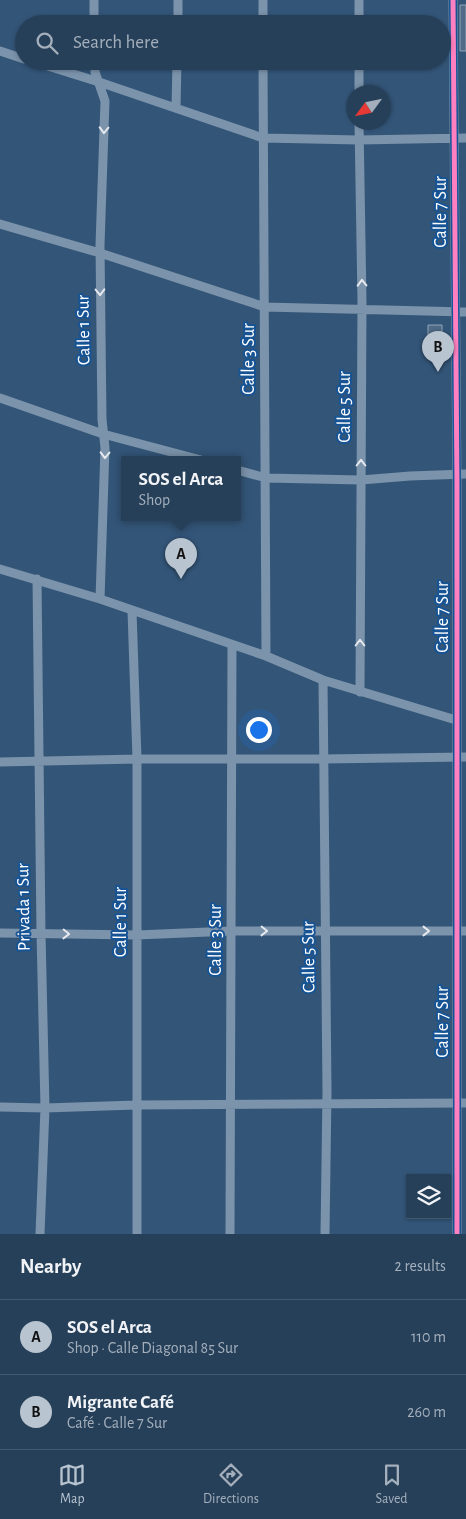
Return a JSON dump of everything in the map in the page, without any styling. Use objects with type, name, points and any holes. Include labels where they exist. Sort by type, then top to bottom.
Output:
[{"type":"street","points":[[94,0],[94,15]]},
{"type":"street","points":[[178,0],[178,15]]},
{"type":"street","points":[[263,0],[263,15]]},
{"type":"street","points":[[359,0],[359,15]]},
{"type":"street","name":"Calle 7 Sur","points":[[453,0],[455,312],[461,474],[456,720],[462,757],[461,931],[456,1103],[457,1234]]},
{"type":"street","points":[[0,51],[15,56]]},
{"type":"street","points":[[61,70],[264,138],[359,140],[466,138]]},
{"type":"street","name":"Calle 1 Sur","points":[[95,70],[105,102],[100,253],[103,434],[105,448],[100,599]]},
{"type":"street","points":[[176,108],[177,70]]},
{"type":"street","name":"Calle 3 Sur","points":[[263,70],[266,656]]},
{"type":"street","points":[[359,70],[359,85]]},
{"type":"street","name":"Calle 5 Sur","points":[[359,130],[362,310],[360,692]]},
{"type":"street","points":[[0,224],[100,253],[264,307],[466,312]]},
{"type":"street","points":[[0,398],[103,434],[186,456]]},
{"type":"street","points":[[241,471],[266,478],[361,480],[461,474]]},
{"type":"street","points":[[0,568],[100,599],[266,656],[323,680],[456,720]]},
{"type":"street","name":"Privada 1 Sur","points":[[37,579],[45,1108],[40,1234]]},
{"type":"street","name":"Calle 1 Sur","points":[[132,611],[137,759],[137,1234]]},
{"type":"street","name":"Calle 3 Sur","points":[[230,1234],[232,931],[230,759],[232,645]]},
{"type":"street","name":"Calle 5 Sur","points":[[323,680],[327,1105],[325,1234]]},
{"type":"street","points":[[0,762],[39,760],[324,760],[462,757]]},
{"type":"street","points":[[0,933],[137,935],[232,931],[461,931]]},
{"type":"street","points":[[0,1107],[466,1103]]},
{"type":"building","points":[[460,5],[466,5],[466,51],[460,51]]},
{"type":"building","points":[[428,325],[442,325],[442,351],[428,351]]},
{"type":"cycle path","points":[[453,0],[457,485],[457,1234]]},
{"type":"place","name":"Migrante Café","points":[[438,372]]},
{"type":"place","name":"SOS el Arca","points":[[181,579]]}]
